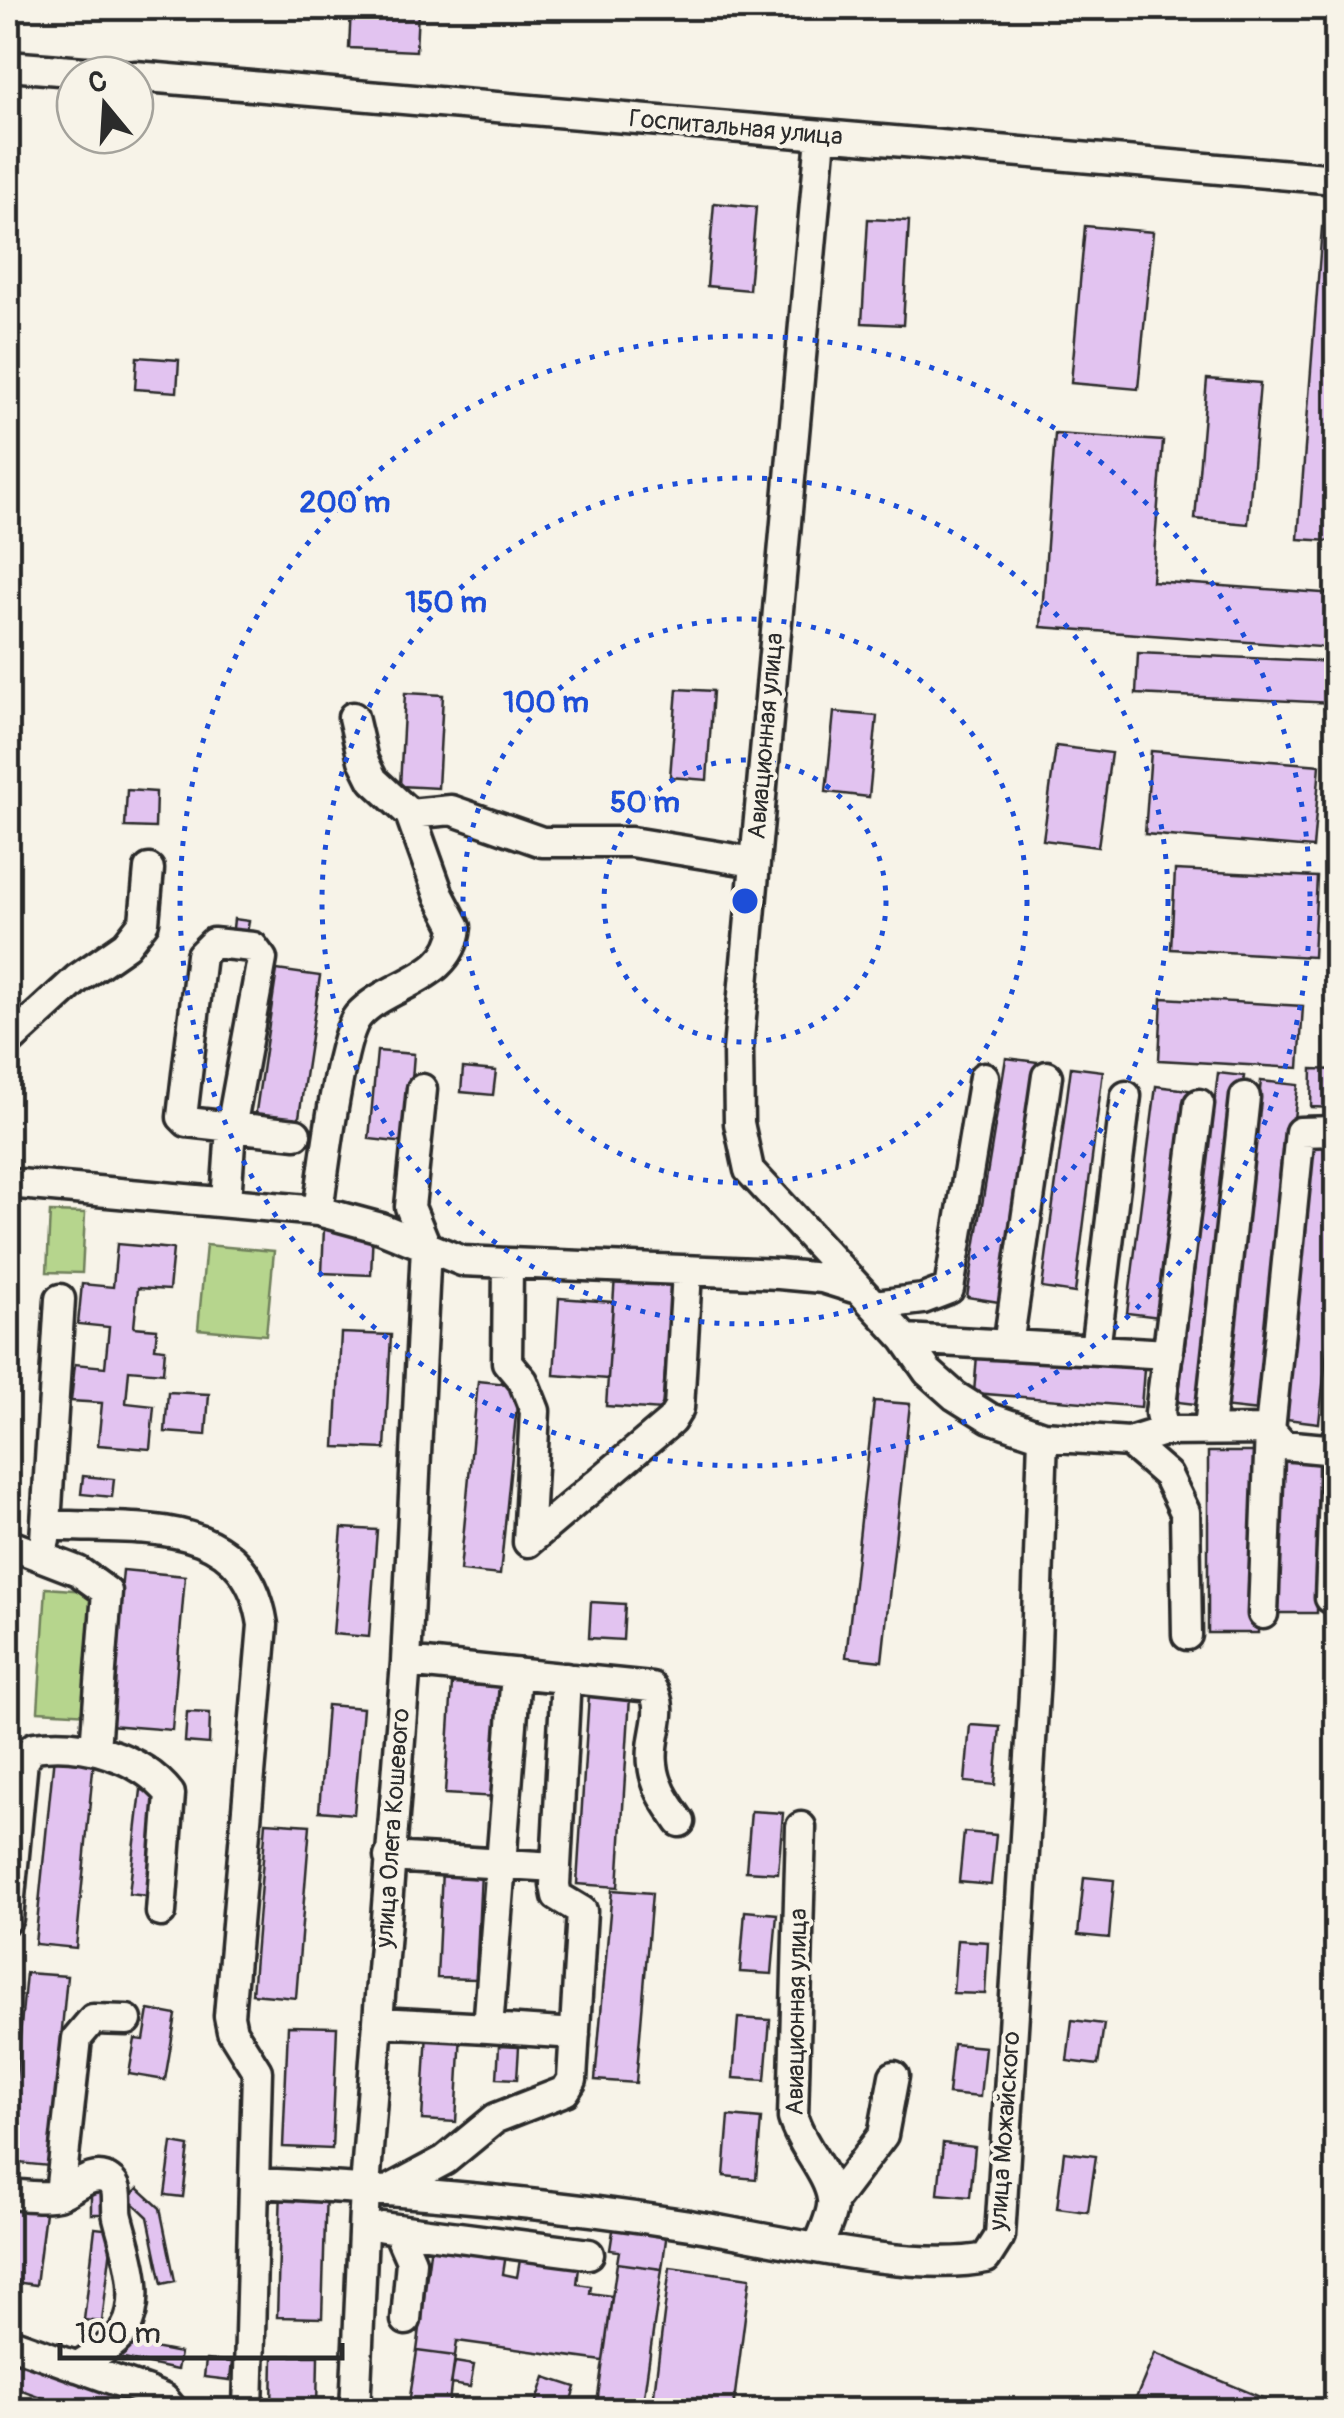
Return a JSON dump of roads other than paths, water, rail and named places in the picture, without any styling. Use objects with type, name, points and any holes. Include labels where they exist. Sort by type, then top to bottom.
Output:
[{"type":"street","points":[[8,66],[55,70]]},
{"type":"street","name":"Госпитальная улица","points":[[155,78],[1336,178]]},
{"type":"street","name":"Авиационная улица","points":[[821,136],[738,1050],[739,1123],[749,1170],[810,1241],[905,1339],[928,1372],[955,1396],[990,1418],[1044,1436],[1129,1442],[1164,1432],[1270,1430]]},
{"type":"street","points":[[318,1212],[330,1117],[356,1018],[389,994],[419,980],[450,952],[456,927],[438,895],[410,814],[373,780],[356,742],[353,717]]},
{"type":"street","points":[[410,814],[451,810],[542,842],[632,842],[754,862]]},
{"type":"street","points":[[8,1042],[78,979],[126,945],[144,922],[149,869]]},
{"type":"street","points":[[226,1200],[231,1128],[262,959],[252,947],[214,944],[202,955],[180,1110],[187,1122],[231,1128],[296,1134]]},
{"type":"street","points":[[1008,1345],[1047,1076]]},
{"type":"street","points":[[8,1183],[226,1200],[318,1212],[462,1261],[793,1275],[868,1298],[923,1299],[948,1290],[984,1077]]},
{"type":"street","points":[[422,1089],[410,1207],[426,1246]]},
{"type":"street","points":[[1095,1350],[1126,1096]]},
{"type":"street","points":[[1209,1430],[1245,1096]]},
{"type":"street","points":[[1164,1432],[1160,1413],[1199,1104]]},
{"type":"street","points":[[1264,1614],[1270,1430],[1300,1132],[1336,1131]]},
{"type":"street","name":"улица Олега Кошевого","points":[[355,2410],[366,2226],[378,2188],[378,2022],[406,1662],[426,1246]]},
{"type":"street","points":[[508,1265],[507,1362],[522,1381],[535,1411],[528,1542],[671,1422],[679,1408],[687,1272]]},
{"type":"street","points":[[44,1556],[60,1299]]},
{"type":"street","points":[[905,1339],[1168,1354]]},
{"type":"street","points":[[1270,1430],[1283,1445],[1336,1450]]},
{"type":"street","name":"улица Можайского","points":[[257,2183],[378,2188],[680,2223],[818,2247],[971,2261],[986,2258],[1000,2236],[1034,1677],[1044,1436]]},
{"type":"street","points":[[1330,1598],[1336,1439]]},
{"type":"street","points":[[1129,1442],[1167,1475],[1185,1512],[1186,1634]]},
{"type":"street","points":[[46,1525],[204,1538],[241,1564],[258,1592],[263,1625],[229,2016],[240,2046],[258,2071],[248,2410]]},
{"type":"street","points":[[8,1544],[44,1556],[107,1592],[95,1750]]},
{"type":"street","points":[[406,1662],[651,1686],[660,1711],[652,1737],[655,1780],[680,1822]]},
{"type":"street","points":[[488,2028],[516,1674]]},
{"type":"street","points":[[378,2188],[445,2160],[496,2118],[564,2091],[572,2080],[582,1911],[557,1896],[556,1868],[566,1678]]},
{"type":"street","points":[[8,1918],[11,1846],[26,1752],[44,1745],[95,1750],[148,1770],[170,1794],[161,1912]]},
{"type":"street","name":"Авиационная улица","points":[[801,1826],[793,2118],[801,2144],[823,2177],[833,2202]]},
{"type":"street","points":[[389,1856],[556,1868]]},
{"type":"street","points":[[60,2194],[76,2038],[93,2019],[127,2020]]},
{"type":"street","points":[[378,2022],[575,2034]]},
{"type":"street","points":[[818,2247],[833,2202],[883,2135],[894,2076]]},
{"type":"street","points":[[8,2194],[60,2194],[80,2182],[109,2179],[116,2187],[118,2218],[127,2240],[133,2303],[127,2326],[78,2367]]},
{"type":"street","points":[[366,2226],[590,2254]]},
{"type":"street","points":[[397,2229],[411,2261],[406,2320]]},
{"type":"street","points":[[8,2342],[164,2400],[173,2410]]}]
